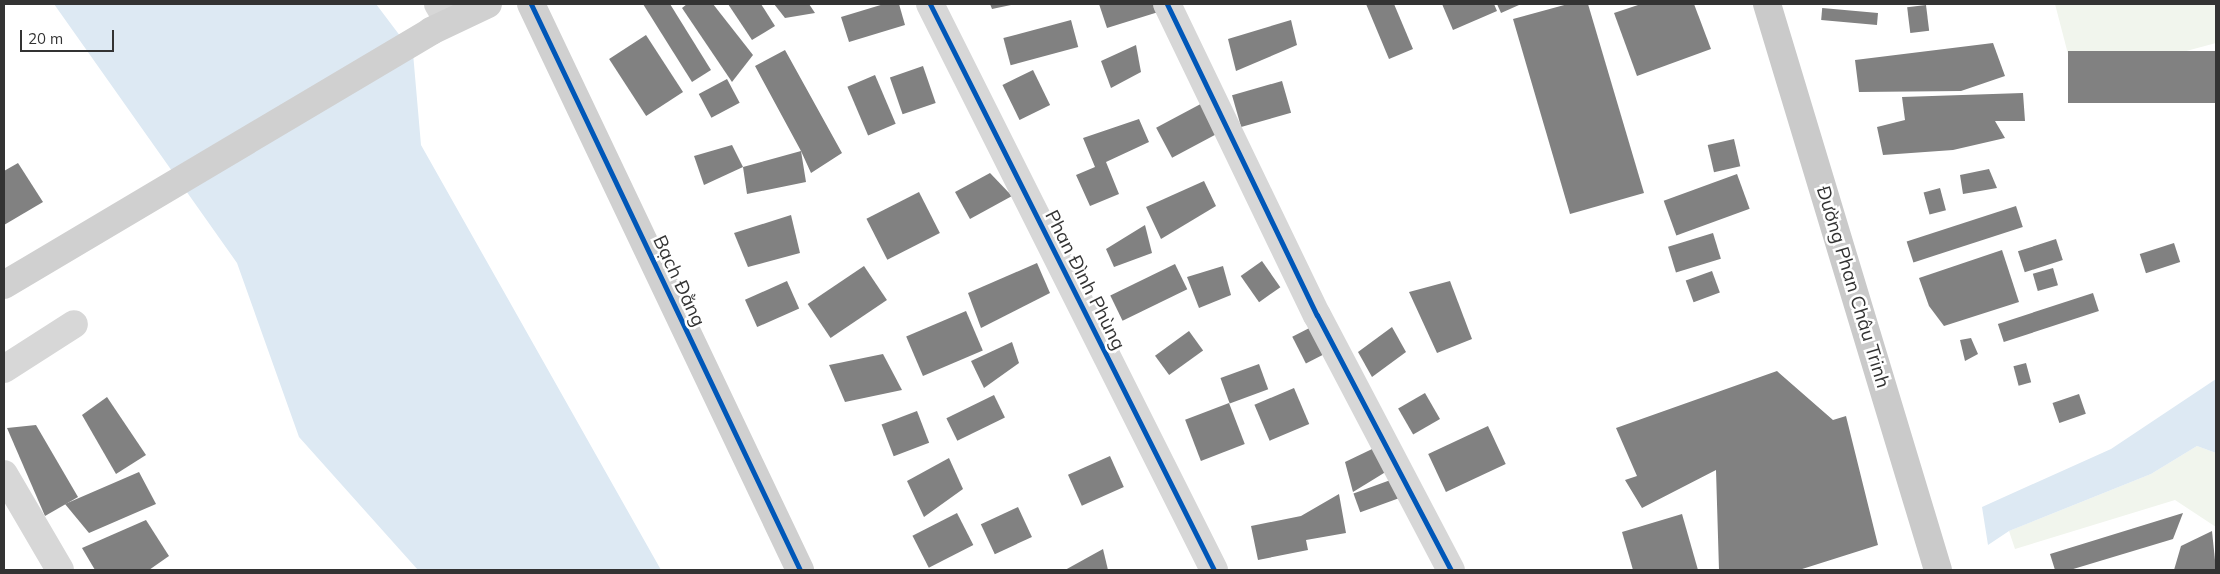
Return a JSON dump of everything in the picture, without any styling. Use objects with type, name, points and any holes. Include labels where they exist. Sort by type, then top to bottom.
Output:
[{"type":"main road","name":"Đường Phan Châu Trinh","points":[[1767,4],[1938,570]]},
{"type":"street","points":[[4,285],[15,269],[100,225],[439,19],[488,4]]},
{"type":"street","name":"Bạch Đằng","points":[[531,4],[800,570]]},
{"type":"street","name":"Phan Đình Phùng","points":[[930,4],[1214,570]]},
{"type":"street","points":[[1167,4],[1317,315],[1451,570]]},
{"type":"street","points":[[4,369],[74,324]]},
{"type":"street","points":[[4,474],[60,570]]},
{"type":"shaded area","points":[[54,4],[376,4],[413,53],[421,145],[661,570],[418,570],[299,437],[237,263]]},
{"type":"shaded area","points":[[2055,4],[2216,4],[2216,43],[2075,81]]},
{"type":"shaded area","points":[[2216,379],[2216,453],[2197,446],[2151,474],[2009,531],[1988,545],[1982,507],[2111,449]]},
{"type":"shaded area","points":[[2197,446],[2216,453],[2216,527],[2175,500],[2015,549],[2009,531],[2151,474]]},
{"type":"building","points":[[643,4],[670,4],[711,70],[692,82]]},
{"type":"building","points":[[687,4],[713,4],[753,55],[732,82],[682,8]]},
{"type":"building","points":[[728,4],[761,4],[775,26],[752,40]]},
{"type":"building","points":[[774,4],[809,4],[815,13],[785,18]]},
{"type":"building","points":[[884,4],[899,4],[905,25],[849,42],[841,17]]},
{"type":"building","points":[[990,4],[1011,4],[1011,5],[992,9]]},
{"type":"building","points":[[1099,4],[1168,4],[1168,9],[1107,28]]},
{"type":"building","points":[[1366,4],[1394,4],[1413,49],[1389,59]]},
{"type":"building","points":[[1442,4],[1494,4],[1497,11],[1453,30]]},
{"type":"building","points":[[1497,4],[1519,4],[1519,5],[1501,13]]},
{"type":"building","points":[[1568,4],[1588,4],[1644,193],[1570,214],[1513,19]]},
{"type":"building","points":[[1641,4],[1694,4],[1711,49],[1637,76],[1614,13]]},
{"type":"building","points":[[1926,5],[1929,31],[1910,33],[1907,7]]},
{"type":"building","points":[[1822,8],[1878,13],[1877,25],[1821,20]]},
{"type":"building","points":[[1071,20],[1078,47],[1011,65],[1003,38]]},
{"type":"building","points":[[1291,20],[1297,45],[1236,71],[1228,39]]},
{"type":"building","points":[[646,35],[683,92],[646,116],[609,59]]},
{"type":"building","points":[[1993,43],[2005,76],[1961,91],[1859,92],[1855,60]]},
{"type":"building","points":[[1136,45],[1141,72],[1111,88],[1101,61]]},
{"type":"building","points":[[785,50],[842,153],[811,173],[755,66]]},
{"type":"building","points":[[2068,51],[2216,51],[2216,103],[2068,103]]},
{"type":"building","points":[[923,66],[936,103],[903,114],[890,77]]},
{"type":"building","points":[[1033,70],[1050,105],[1020,120],[1002,85]]},
{"type":"building","points":[[875,75],[896,124],[868,136],[847,87]]},
{"type":"building","points":[[727,79],[740,103],[711,118],[699,94]]},
{"type":"building","points":[[1282,81],[1291,113],[1241,127],[1232,95]]},
{"type":"building","points":[[2023,93],[2025,121],[1995,121],[2005,138],[1953,150],[1883,155],[1877,127],[1905,120],[1902,97]]},
{"type":"building","points":[[1210,99],[1226,129],[1172,158],[1156,128]]},
{"type":"building","points":[[1139,119],[1149,142],[1106,162],[1119,194],[1090,206],[1076,175],[1095,167],[1083,138]]},
{"type":"building","points":[[1734,139],[1740,166],[1714,172],[1708,145]]},
{"type":"building","points":[[732,145],[743,167],[704,185],[694,156]]},
{"type":"building","points":[[801,151],[806,182],[747,194],[743,167]]},
{"type":"building","points":[[18,163],[43,202],[4,225],[4,171]]},
{"type":"building","points":[[1989,169],[1997,188],[1963,194],[1960,175]]},
{"type":"building","points":[[990,173],[1012,196],[970,219],[955,192]]},
{"type":"building","points":[[1737,174],[1750,209],[1676,235],[1664,201]]},
{"type":"building","points":[[1204,181],[1216,206],[1161,239],[1146,207]]},
{"type":"building","points":[[1940,188],[1946,210],[1930,215],[1924,192]]},
{"type":"building","points":[[919,192],[940,233],[887,260],[866,219]]},
{"type":"building","points":[[2016,206],[2023,227],[1913,262],[1907,242]]},
{"type":"building","points":[[791,215],[800,253],[748,267],[734,233]]},
{"type":"building","points":[[1145,225],[1152,253],[1114,267],[1106,249]]},
{"type":"building","points":[[1713,233],[1721,259],[1676,273],[1668,247]]},
{"type":"building","points":[[2056,239],[2063,260],[2025,272],[2018,251]]},
{"type":"building","points":[[2174,243],[2180,262],[2146,273],[2140,254]]},
{"type":"building","points":[[2002,250],[2019,302],[1944,326],[1929,306],[1919,278]]},
{"type":"building","points":[[1262,261],[1280,287],[1259,302],[1241,276]]},
{"type":"building","points":[[1037,263],[1050,293],[981,328],[968,293]]},
{"type":"building","points":[[1175,264],[1187,289],[1123,321],[1110,296]]},
{"type":"building","points":[[864,266],[887,300],[831,338],[808,304]]},
{"type":"building","points":[[1223,266],[1231,295],[1199,308],[1187,277]]},
{"type":"building","points":[[2053,268],[2058,285],[2038,291],[2033,274]]},
{"type":"building","points":[[1712,271],[1720,293],[1694,302],[1686,281]]},
{"type":"building","points":[[787,281],[799,308],[757,327],[745,300]]},
{"type":"building","points":[[1450,281],[1472,339],[1437,353],[1409,292]]},
{"type":"building","points":[[2093,293],[2099,311],[2004,342],[1998,324]]},
{"type":"building","points":[[966,311],[983,351],[923,376],[906,336]]},
{"type":"building","points":[[1327,319],[1341,346],[1306,363],[1292,337]]},
{"type":"building","points":[[1392,327],[1406,352],[1372,377],[1358,352]]},
{"type":"building","points":[[1189,331],[1203,350],[1169,375],[1155,356]]},
{"type":"building","points":[[1971,338],[1978,354],[1965,361],[1960,340]]},
{"type":"building","points":[[1012,342],[1019,363],[984,388],[971,361]]},
{"type":"building","points":[[883,354],[902,390],[845,402],[829,365]]},
{"type":"building","points":[[2026,363],[2031,382],[2019,386],[2013,366]]},
{"type":"building","points":[[1259,364],[1268,389],[1230,403],[1220,378]]},
{"type":"building","points":[[1777,371],[1833,420],[1846,416],[1878,545],[1799,570],[1719,570],[1716,470],[1642,508],[1625,480],[1637,476],[1616,428]]},
{"type":"building","points":[[1294,388],[1309,424],[1270,441],[1254,405]]},
{"type":"building","points":[[1425,393],[1440,419],[1413,434],[1398,408]]},
{"type":"building","points":[[2079,394],[2086,414],[2059,423],[2053,403]]},
{"type":"building","points":[[994,395],[1005,417],[957,441],[946,418]]},
{"type":"building","points":[[107,397],[146,455],[116,474],[82,415]]},
{"type":"building","points":[[1229,403],[1245,444],[1201,461],[1185,420]]},
{"type":"building","points":[[917,411],[929,443],[894,456],[882,425]]},
{"type":"building","points":[[36,425],[78,497],[45,516],[7,428]]},
{"type":"building","points":[[1488,426],[1506,464],[1446,492],[1428,454]]},
{"type":"building","points":[[1393,439],[1397,465],[1353,492],[1345,462]]},
{"type":"building","points":[[1110,456],[1124,487],[1082,506],[1068,475]]},
{"type":"building","points":[[949,458],[963,489],[924,517],[907,481]]},
{"type":"building","points":[[139,472],[156,504],[89,533],[65,504]]},
{"type":"building","points":[[1407,474],[1414,493],[1360,512],[1353,493]]},
{"type":"building","points":[[1339,494],[1346,533],[1306,540],[1308,550],[1258,560],[1251,526],[1301,516]]},
{"type":"building","points":[[1018,507],[1032,537],[995,554],[981,524]]},
{"type":"building","points":[[957,513],[973,545],[929,568],[912,536]]},
{"type":"building","points":[[2183,513],[2173,539],[2070,570],[2055,570],[2050,554]]},
{"type":"building","points":[[1682,514],[1698,570],[1633,570],[1622,532]]},
{"type":"building","points":[[146,520],[169,556],[149,570],[95,570],[82,548]]},
{"type":"building","points":[[2212,531],[2216,570],[2174,570],[2181,546]]},
{"type":"building","points":[[1103,549],[1108,570],[1065,570]]},
{"type":"cycle path","points":[[531,4],[800,570]]},
{"type":"cycle path","points":[[930,4],[1214,570]]},
{"type":"cycle path","points":[[1167,4],[1317,315],[1451,570]]}]
